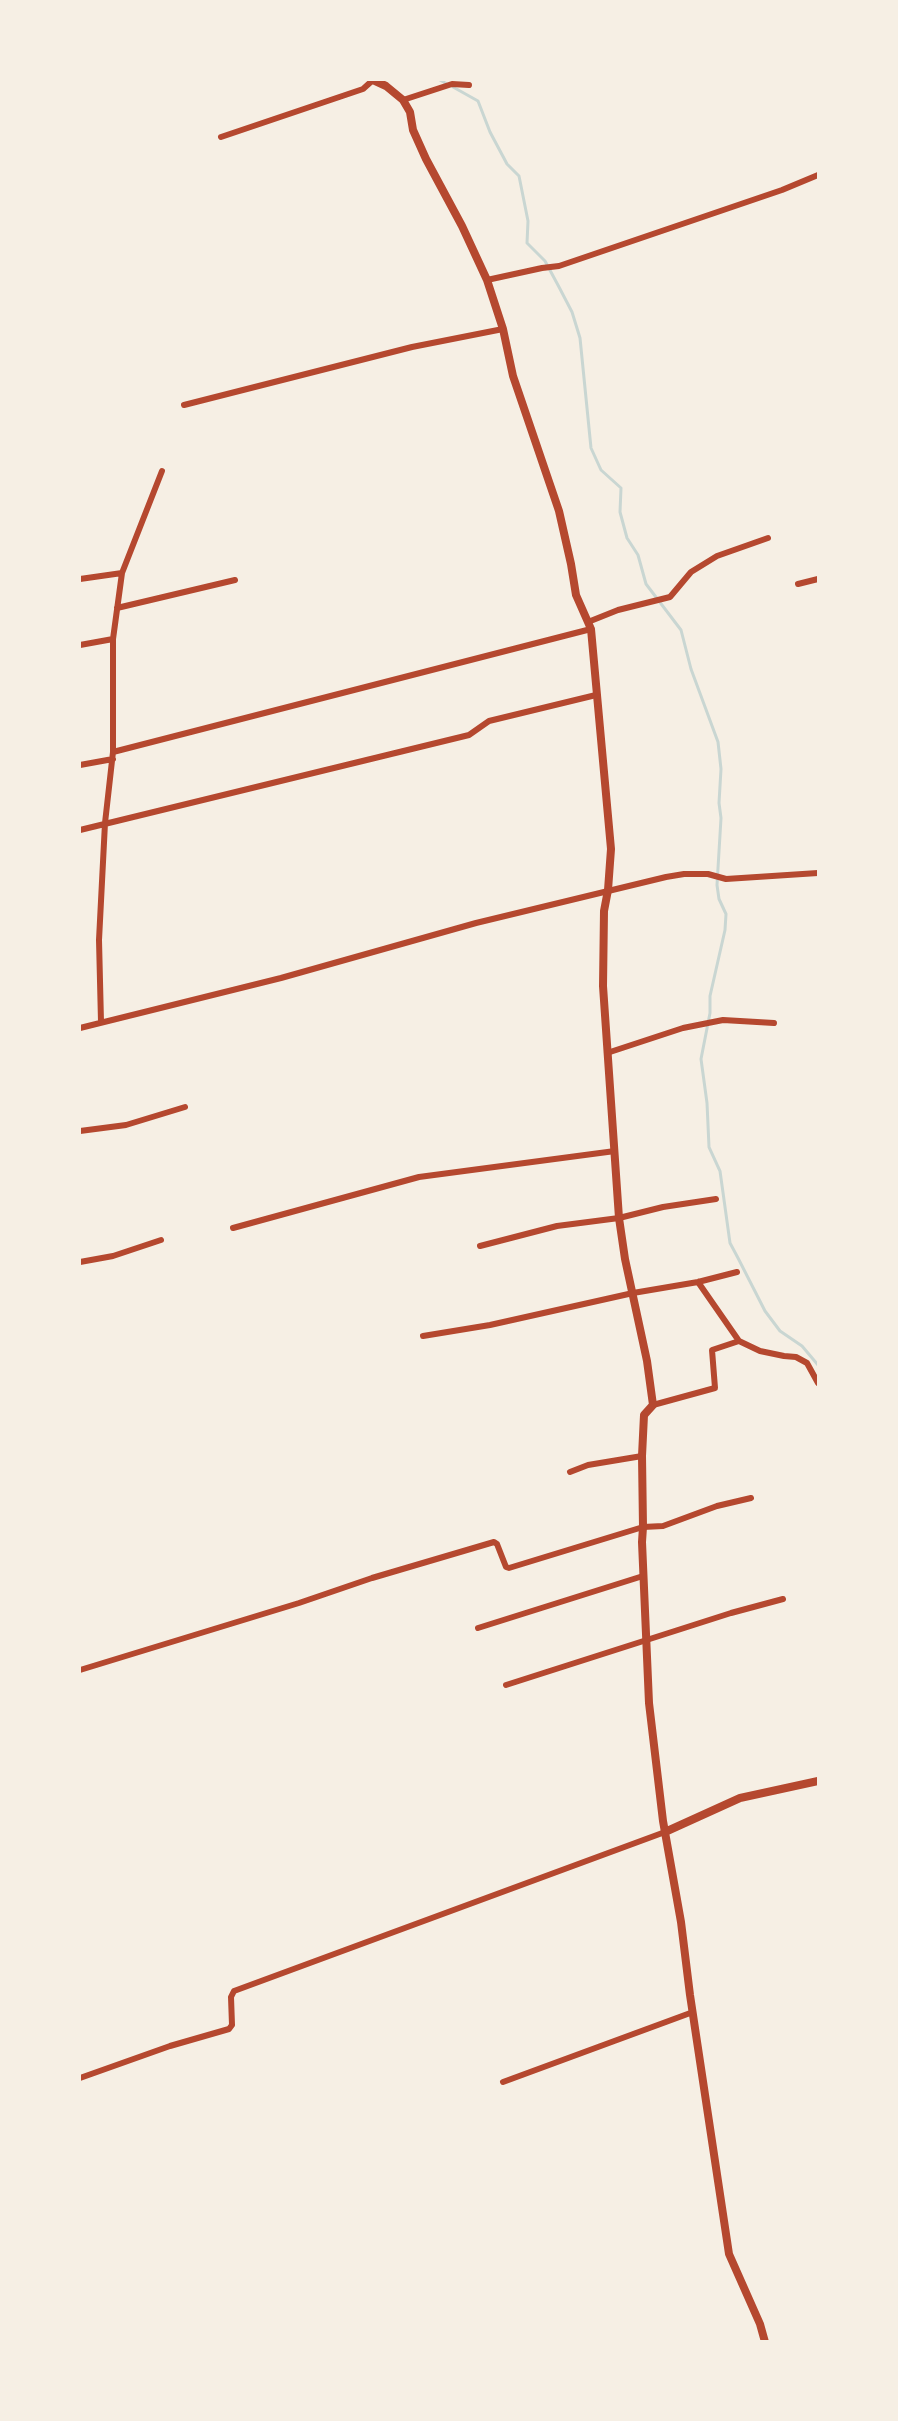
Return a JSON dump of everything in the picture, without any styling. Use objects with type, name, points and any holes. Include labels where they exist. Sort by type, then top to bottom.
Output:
[{"type":"street","points":[[221,137],[363,89],[373,80],[386,86],[403,100],[410,112],[413,130],[426,159],[462,226],[487,280],[503,329],[513,376],[559,511],[576,595],[589,625],[611,849],[603,942],[607,1053],[619,1218],[653,1405]]},
{"type":"street","points":[[403,100],[452,84],[469,85]]},
{"type":"street","points":[[487,280],[542,267],[559,266],[771,194],[819,175]]},
{"type":"street","points":[[184,405],[411,347],[503,329]]},
{"type":"street","points":[[101,1022],[99,940],[105,823],[113,759],[113,639],[122,573],[162,471]]},
{"type":"street","points":[[113,752],[589,625],[618,610],[670,597],[691,572],[710,561],[768,538]]},
{"type":"street","points":[[80,579],[122,573]]},
{"type":"street","points":[[798,584],[819,579]]},
{"type":"street","points":[[117,608],[235,580]]},
{"type":"street","points":[[80,645],[113,639]]},
{"type":"street","points":[[80,830],[469,735],[489,721],[596,695]]},
{"type":"street","points":[[80,765],[113,759]]},
{"type":"street","points":[[80,1028],[281,978],[476,923],[608,890],[684,874],[708,874],[726,879],[819,873]]},
{"type":"street","points":[[607,1053],[723,1020],[774,1023]]},
{"type":"street","points":[[80,1131],[126,1125],[185,1107]]},
{"type":"street","points":[[233,1228],[419,1177],[615,1151]]},
{"type":"street","points":[[480,1246],[556,1226],[619,1218],[663,1207],[716,1199]]},
{"type":"street","points":[[80,1262],[113,1256],[161,1240]]},
{"type":"street","points":[[423,1336],[490,1325],[737,1272]]},
{"type":"street","points":[[698,1282],[739,1341],[760,1350],[795,1357],[807,1363],[819,1383]]},
{"type":"street","points":[[739,1341],[712,1350],[715,1388],[653,1405],[644,1415],[642,1542],[649,1703],[665,1832],[681,1922],[729,2254],[749,2296],[765,2342]]},
{"type":"street","points":[[570,1472],[588,1464],[642,1456]]},
{"type":"street","points":[[80,1670],[494,1542],[507,1568],[644,1527],[663,1526],[717,1506],[751,1497]]},
{"type":"street","points":[[478,1628],[643,1576]]},
{"type":"street","points":[[506,1685],[587,1661],[647,1639],[783,1599]]},
{"type":"street","points":[[80,2078],[170,2046],[229,2029],[232,2025],[231,1997],[234,1991],[665,1832],[740,1798],[819,1781]]},
{"type":"street","points":[[503,2082],[693,2012]]},
{"type":"waterway","points":[[440,80],[447,84]]},
{"type":"waterway","points":[[453,87],[478,101],[490,132],[507,164],[519,176],[528,221],[527,243],[545,261],[572,312],[580,338],[591,448],[601,470],[621,488],[620,512],[627,538],[638,555],[646,584],[681,630],[691,669],[718,742],[721,769],[719,803],[721,818],[717,885],[719,899],[726,914],[725,930],[710,996],[710,1013],[701,1059],[707,1103],[709,1147],[720,1171],[730,1243],[765,1311],[780,1331],[802,1346],[818,1365]]}]
